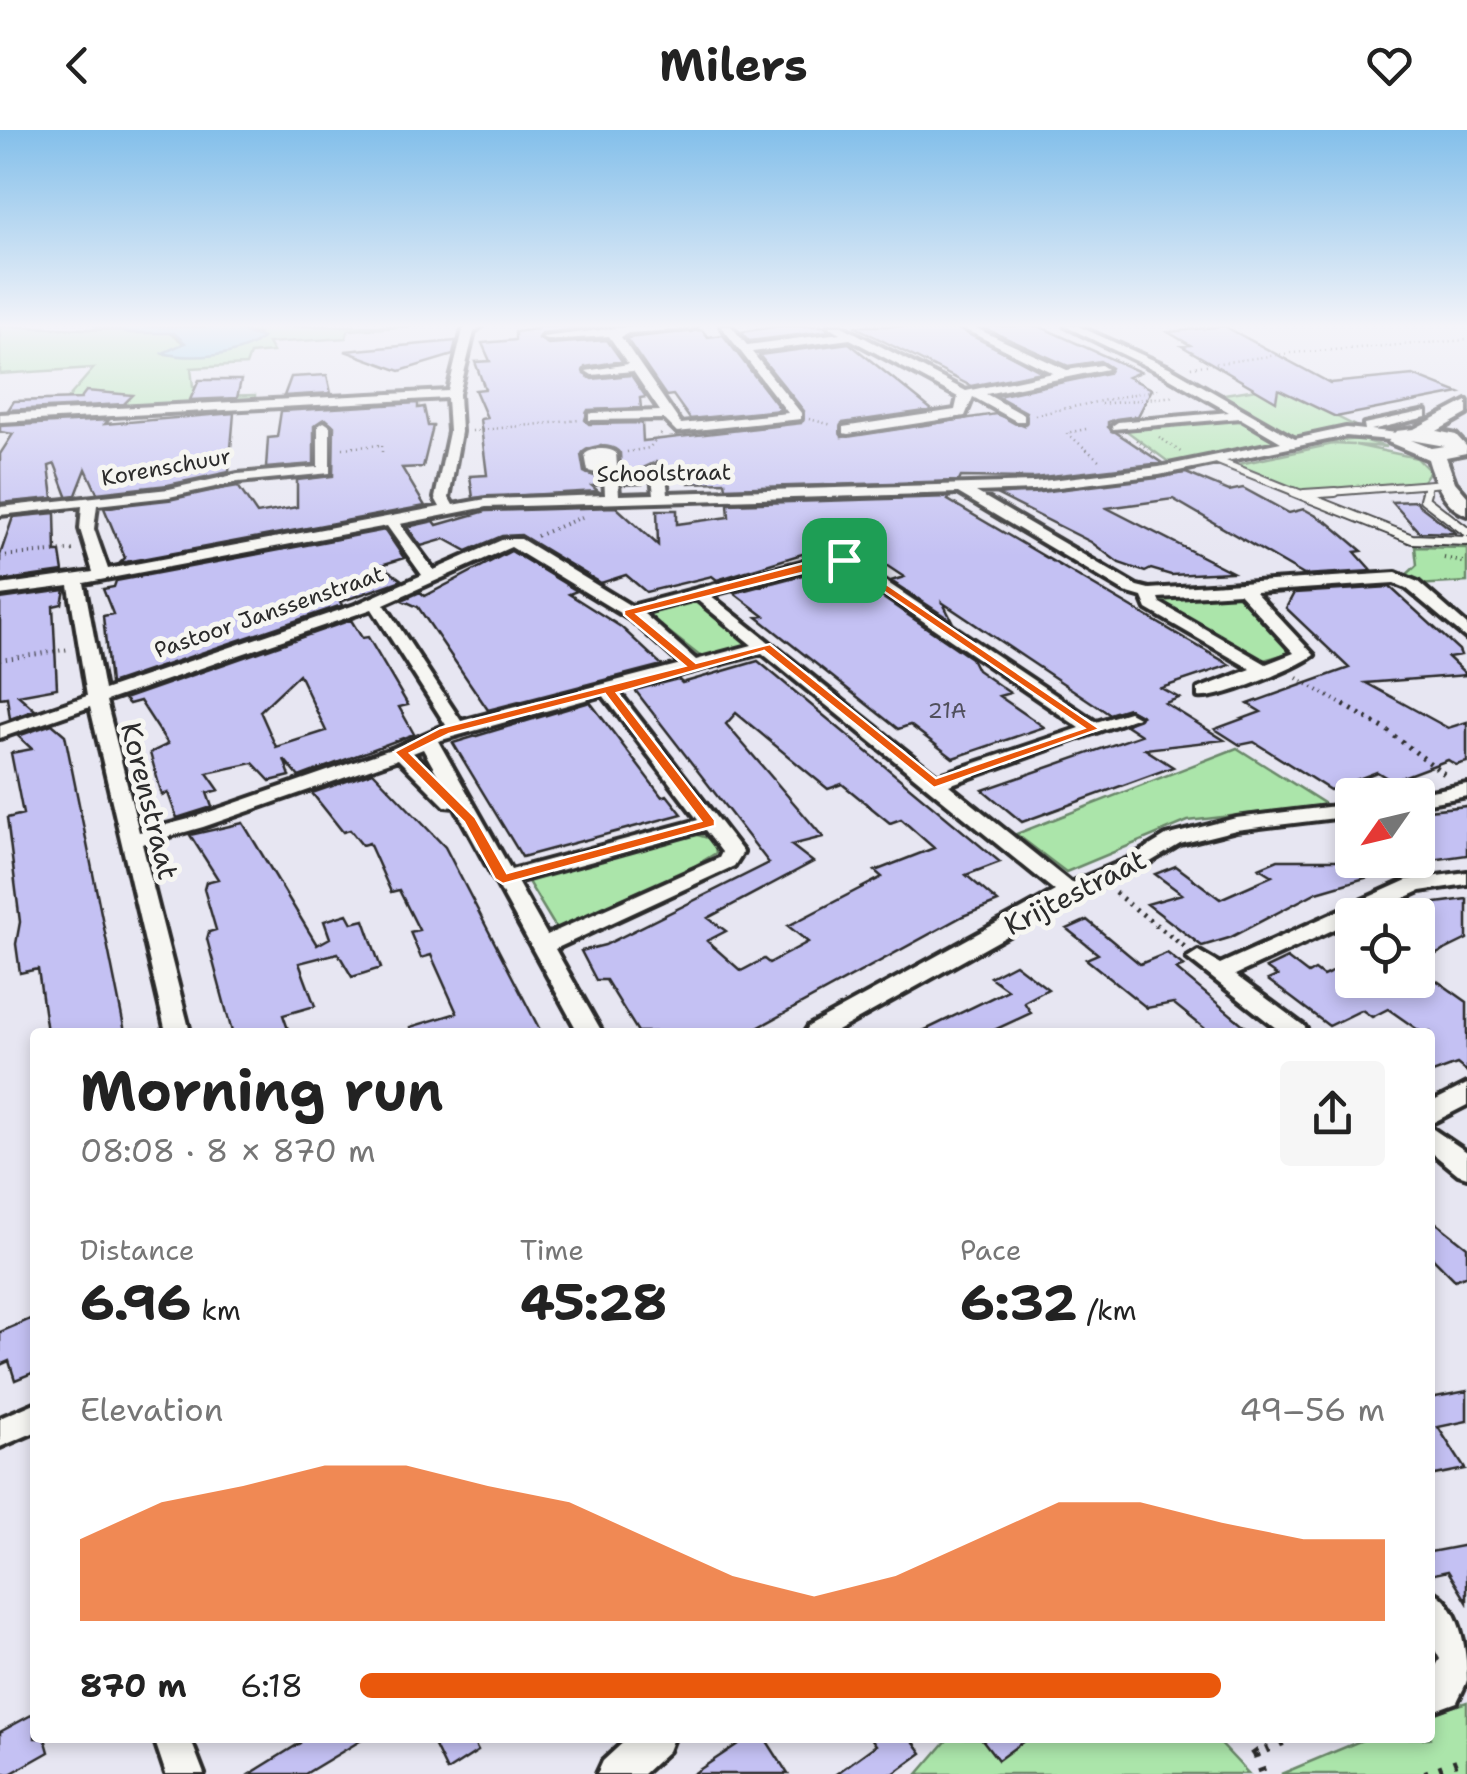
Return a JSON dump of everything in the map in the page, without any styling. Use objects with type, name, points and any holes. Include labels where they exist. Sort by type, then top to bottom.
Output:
[{"type":"main road","points":[[1459,410],[1419,438],[1439,482],[1467,509]]},
{"type":"street","points":[[0,418],[288,403]]},
{"type":"street","points":[[448,508],[442,498],[456,432],[453,403]]},
{"type":"street","points":[[660,403],[677,428],[796,416]]},
{"type":"street","points":[[786,403],[796,416]]},
{"type":"street","points":[[848,430],[960,413],[965,403]]},
{"type":"street","points":[[988,403],[1020,418]]},
{"type":"street","points":[[1224,403],[1297,445]]},
{"type":"street","points":[[592,417],[668,414]]},
{"type":"street","points":[[1118,426],[1243,414]]},
{"type":"street","points":[[324,426],[325,449]]},
{"type":"street","name":"Schoolstraat","points":[[1363,435],[1419,438]]},
{"type":"street","name":"Schoolstraat","points":[[0,590],[102,576],[448,508],[604,497],[963,490],[1174,469],[1333,436],[1419,438]]},
{"type":"street","name":"Korenschuur","points":[[0,511],[170,494],[238,478],[325,470],[325,449]]},
{"type":"street","points":[[604,497],[611,470],[609,453]]},
{"type":"street","points":[[658,469],[660,496]]},
{"type":"street","points":[[963,490],[1131,588],[1148,594],[1396,578],[1412,585],[1467,634]]},
{"type":"street","name":"Korenschuur","points":[[90,503],[87,528],[102,576]]},
{"type":"street","points":[[389,519],[430,575]]},
{"type":"street","points":[[515,543],[628,612],[694,667]]},
{"type":"street","name":"Pastoor Janssenstraat","points":[[0,732],[375,602],[430,575],[515,543]]},
{"type":"street","points":[[628,612],[844,560],[1094,729]]},
{"type":"street","name":"Korenstraat","points":[[76,580],[96,696],[177,1028]]},
{"type":"street","points":[[1204,692],[1273,670],[1305,655],[1242,587]]},
{"type":"street","points":[[699,594],[1068,892]]},
{"type":"street","points":[[1148,594],[1153,606],[1273,670]]},
{"type":"street","points":[[375,602],[457,728]]},
{"type":"street","points":[[132,840],[401,752],[457,728],[766,647]]},
{"type":"street","points":[[542,946],[727,862],[733,852],[609,691]]},
{"type":"street","points":[[934,784],[1130,717]]},
{"type":"street","points":[[426,739],[588,1028]]},
{"type":"street","points":[[401,752],[470,820]]},
{"type":"street","points":[[1435,795],[1466,790]]},
{"type":"street","name":"Krijtestraat","points":[[824,1028],[1068,892],[1202,830],[1335,812]]},
{"type":"street","points":[[503,879],[710,823]]},
{"type":"street","points":[[1219,973],[1415,885],[1467,878]]},
{"type":"street","points":[[1198,958],[1291,1028]]},
{"type":"street","points":[[1435,1111],[1467,1093]]},
{"type":"street","points":[[1435,1141],[1467,1167]]},
{"type":"street","points":[[0,1432],[30,1419]]},
{"type":"street","points":[[1435,1615],[1463,1657],[1444,1689],[1435,1692]]},
{"type":"street","points":[[174,1743],[185,1774]]},
{"type":"street","points":[[616,1774],[650,1743]]},
{"type":"lane","points":[[1218,461],[1412,540],[1467,541]]},
{"type":"lane","points":[[1299,495],[1439,482]]},
{"type":"lane","points":[[1439,482],[1424,499],[1467,532]]},
{"type":"path","points":[[1020,418],[1092,403]]},
{"type":"path","points":[[1062,409],[1068,414]]},
{"type":"path","points":[[796,416],[848,430]]},
{"type":"path","points":[[456,432],[555,426],[592,417]]},
{"type":"path","points":[[1118,426],[1174,469]]},
{"type":"path","points":[[1118,426],[1155,436],[1182,452],[1160,458]]},
{"type":"path","points":[[609,453],[650,448],[665,430],[677,428]]},
{"type":"path","points":[[1086,429],[1067,434],[1118,476]]},
{"type":"path","points":[[381,436],[382,456]]},
{"type":"path","points":[[325,449],[382,445]]},
{"type":"path","points":[[515,543],[605,507],[604,497]]},
{"type":"path","points":[[0,556],[94,548]]},
{"type":"path","points":[[0,660],[88,645]]},
{"type":"path","points":[[1273,670],[1385,728],[1466,790]]},
{"type":"path","points":[[1097,879],[1198,958]]},
{"type":"path","points":[[1248,1743],[1262,1774]]},
{"type":"path","points":[[1256,1754],[1281,1743]]},
{"type":"path","points":[[1424,1774],[1467,1758]]},
{"type":"green space","points":[[64,403],[242,403],[55,413]]},
{"type":"green space","points":[[1233,403],[1309,403],[1357,427],[1297,437]]},
{"type":"green space","points":[[1225,418],[1245,422],[1281,444],[1174,466],[1124,429]]},
{"type":"green space","points":[[1360,439],[1387,447],[1355,445],[1417,458],[1430,471],[1421,484],[1297,491],[1235,465],[1333,444],[1354,445],[1320,443]]},
{"type":"green space","points":[[1415,547],[1467,548],[1467,582],[1416,585],[1403,578],[1417,565]]},
{"type":"green space","points":[[1234,590],[1293,652],[1260,661],[1152,599]]},
{"type":"green space","points":[[699,600],[752,644],[701,657],[646,614]]},
{"type":"green space","points":[[1237,748],[1327,805],[1188,821],[1066,872],[1016,834]]},
{"type":"green space","points":[[695,834],[714,840],[716,853],[670,881],[562,929],[556,928],[527,880]]},
{"type":"green space","points":[[1467,1702],[1467,1774],[1281,1774],[1355,1743],[1435,1743],[1435,1712]]},
{"type":"green space","points":[[945,1743],[1220,1743],[1249,1774],[918,1774]]},
{"type":"building","points":[[13,403],[125,403],[124,404],[8,410]]},
{"type":"building","points":[[418,403],[418,408],[424,407],[428,426],[433,426],[423,467],[402,468],[425,506],[120,563],[125,558],[104,508],[238,486],[257,514],[297,507],[297,480],[333,476],[334,426],[326,419],[314,426],[314,464],[266,468],[268,438],[277,437],[281,411]]},
{"type":"building","points":[[480,403],[640,403],[641,408],[588,410],[585,420],[589,424],[642,423],[643,441],[801,423],[804,411],[797,403],[923,403],[932,410],[842,423],[842,437],[996,414],[1024,425],[1026,412],[1009,403],[1145,403],[1138,416],[1116,419],[1108,422],[1108,427],[1162,463],[1034,478],[961,477],[959,481],[726,488],[725,482],[689,483],[689,467],[668,468],[656,462],[641,469],[642,484],[622,485],[620,453],[601,445],[581,455],[584,472],[600,478],[601,485],[592,486],[598,491],[473,498],[470,476],[487,475],[480,419],[487,418]]},
{"type":"building","points":[[678,403],[775,403],[781,410],[690,419]]},
{"type":"building","points":[[1306,403],[1409,403],[1336,417]]},
{"type":"building","points":[[234,413],[229,472],[168,485],[97,493],[86,469],[76,495],[67,496],[55,464],[49,466],[53,498],[0,503],[0,454],[13,434],[0,432],[0,426],[109,420],[105,424]]},
{"type":"building","points":[[1186,473],[1229,491],[1243,488],[1289,513],[1304,509],[1329,523],[1362,551],[1355,552],[1372,571],[1304,575],[1173,499],[1107,508],[1232,572],[1145,572],[1119,563],[1091,542],[998,495]]},
{"type":"building","points":[[950,497],[948,500],[1230,665],[1161,688],[1179,698],[1165,703],[1224,740],[1145,749],[1173,767],[1022,822],[983,790],[1141,735],[1126,725],[1142,716],[1128,708],[1109,714],[943,603],[952,621],[891,581],[904,577],[848,540],[717,580],[712,576],[646,592],[626,575],[601,583],[521,535],[502,536],[467,551],[445,539],[421,546],[407,527],[434,521],[437,525],[486,511],[616,507],[658,545],[657,510],[677,510],[677,524],[729,517],[728,504]]},
{"type":"building","points":[[1417,501],[1456,533],[1419,532],[1392,502]]},
{"type":"building","points":[[55,513],[56,552],[60,552],[63,572],[0,581],[0,555],[13,517]]},
{"type":"building","points":[[385,530],[404,558],[381,565],[402,580],[340,602],[342,605],[110,684],[103,616],[113,614],[103,589],[114,587],[116,581]]},
{"type":"building","points":[[511,551],[577,591],[569,594],[621,627],[662,665],[488,710],[418,607],[402,600],[420,592],[425,596]]},
{"type":"building","points":[[825,569],[855,591],[867,587],[971,658],[977,670],[1010,693],[999,696],[1044,727],[953,758],[910,725],[898,729],[757,617],[764,616],[734,593]]},
{"type":"building","points":[[1390,587],[1459,650],[1461,655],[1448,657],[1467,675],[1366,683],[1448,728],[1467,722],[1467,762],[1456,765],[1448,760],[1400,778],[1387,778],[1377,772],[1361,778],[1335,778],[1335,788],[1330,790],[1254,742],[1240,745],[1215,729],[1261,712],[1248,704],[1349,668],[1286,608],[1294,593]]},
{"type":"building","points":[[65,590],[62,604],[53,606],[57,688],[18,695],[35,710],[10,719],[7,697],[0,698],[0,599]]},
{"type":"building","points":[[351,620],[362,638],[368,637],[408,705],[399,707],[414,734],[299,777],[284,759],[290,776],[270,781],[253,763],[207,773],[219,790],[207,793],[212,807],[177,818],[168,793],[162,795],[150,753],[168,744],[140,701],[129,704],[124,699]],"holes":[[[299,674],[326,731],[276,747],[260,711]]]},
{"type":"building","points":[[758,661],[1000,862],[966,875],[998,902],[963,916],[757,1028],[636,1028],[606,980],[596,980],[581,951],[605,945],[769,863],[635,690],[678,679],[682,683]],"holes":[[[736,713],[828,789],[842,784],[890,823],[901,819],[934,848],[875,871],[882,877],[788,926],[808,942],[769,963],[764,959],[741,971],[707,941],[726,931],[708,918],[813,862],[791,845],[823,837],[726,724]]]},
{"type":"building","points":[[590,702],[662,797],[667,795],[682,814],[522,857],[453,743]]},
{"type":"building","points":[[52,724],[65,735],[124,1028],[46,1028],[38,969],[20,973],[16,944],[20,922],[7,818],[23,814],[11,753],[32,749],[18,736]]},
{"type":"building","points":[[373,772],[445,847],[539,1028],[410,1028],[457,1013],[431,955],[421,958],[410,932],[419,930],[399,890],[391,892],[369,843],[362,845],[350,830],[343,832],[312,793]]},
{"type":"building","points":[[1467,806],[1467,855],[1435,860],[1435,809]]},
{"type":"building","points":[[243,823],[317,945],[330,938],[324,921],[347,914],[352,923],[364,920],[381,968],[352,977],[338,953],[299,963],[315,1006],[283,1015],[288,1028],[231,1028],[207,939],[209,932],[216,930],[204,889],[206,882],[218,879],[190,835]]},
{"type":"building","points":[[1278,860],[1335,860],[1335,878],[1365,878],[1317,892],[1229,938],[1202,946],[1147,904],[1182,894],[1155,874],[1176,866],[1220,899],[1272,876],[1259,868]]},
{"type":"building","points":[[1467,899],[1467,939],[1435,955],[1435,903]]},
{"type":"building","points":[[1087,920],[1140,964],[1167,953],[1184,966],[1176,969],[1247,1028],[1204,1028],[1173,1003],[1147,1008],[1086,959],[1098,954],[1067,929]]},
{"type":"building","points":[[1287,958],[1308,974],[1315,970],[1323,976],[1335,971],[1335,998],[1435,998],[1436,980],[1467,1002],[1467,1072],[1457,1064],[1435,1072],[1435,1028],[1415,1028],[1388,1009],[1372,1017],[1362,1010],[1329,1026],[1268,980],[1277,976],[1266,968]]},
{"type":"building","points":[[1015,964],[1048,989],[1024,1002],[1031,1013],[999,1028],[929,1028],[1008,990],[990,977]]},
{"type":"building","points":[[1435,1222],[1467,1247],[1467,1275],[1455,1280],[1435,1260]]},
{"type":"building","points":[[30,1319],[30,1374],[15,1380],[9,1361],[0,1365],[0,1332]]},
{"type":"building","points":[[1467,1391],[1467,1421],[1438,1427],[1465,1469],[1435,1475],[1435,1397]]},
{"type":"building","points":[[1467,1545],[1467,1602],[1448,1571],[1435,1574],[1435,1551]]},
{"type":"building","points":[[30,1716],[30,1743],[46,1743],[49,1752],[10,1774],[0,1774],[0,1732]]},
{"type":"building","points":[[300,1743],[357,1743],[305,1774],[250,1774]]},
{"type":"building","points":[[433,1743],[474,1743],[478,1751],[447,1771]]},
{"type":"building","points":[[740,1743],[768,1743],[788,1774],[693,1774]]},
{"type":"building","points":[[915,1743],[922,1753],[893,1774],[836,1774],[876,1745]]},
{"type":"building","points":[[985,1743],[1021,1743],[998,1760]]},
{"type":"route","points":[[827,560],[844,560],[1094,729],[934,784],[766,647],[609,691],[710,823],[503,879],[470,820],[401,752],[444,731],[694,667],[628,612],[827,560]]}]
